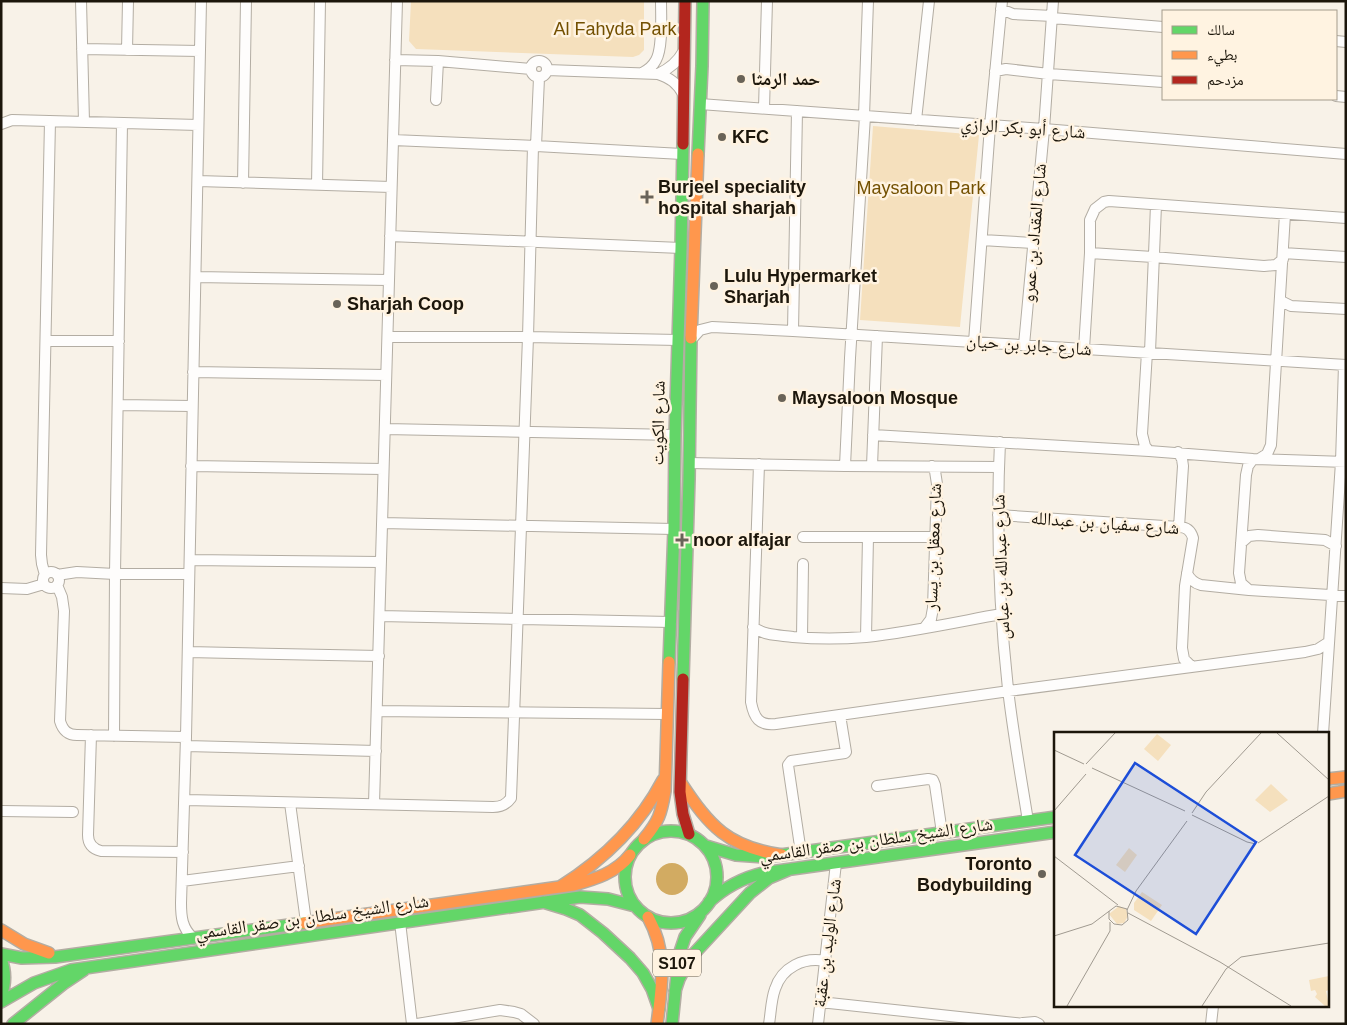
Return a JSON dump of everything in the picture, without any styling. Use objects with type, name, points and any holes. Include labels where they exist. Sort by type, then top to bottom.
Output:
[{"type":"main road","name":"شارع الكويت","points":[[644,839],[656,826],[662,809],[666,774],[681,248],[685,1]]},
{"type":"main road","name":"شارع الكويت","points":[[689,834],[682,814],[681,782],[691,340],[703,1]]},
{"type":"main road","points":[[685,32],[693,33],[696,37],[697,55],[702,66]]},
{"type":"main road","points":[[677,382],[681,392],[682,415],[685,418],[690,413]]},
{"type":"main road","points":[[560,887],[578,877],[614,845],[646,809],[666,774]]},
{"type":"main road","points":[[1330,779],[1346,776]]},
{"type":"main road","points":[[681,782],[704,816],[732,840],[755,851],[782,855]]},
{"type":"main road","points":[[1330,794],[1346,791]]},
{"type":"main road","name":"شارع الشيخ سلطان بن صقر القاسمي","points":[[706,846],[736,855],[766,857],[1054,817]]},
{"type":"main road","points":[[981,842],[979,838],[982,832],[1012,823]]},
{"type":"main road","points":[[674,831],[689,834],[706,846],[714,859],[717,874],[716,888],[707,905],[689,919],[671,923],[648,917],[635,906],[628,895],[625,881],[630,855],[644,839],[658,832],[674,831]]},
{"type":"main road","name":"شارع الشيخ سلطان بن صقر القاسمي","points":[[707,905],[727,887],[748,876],[1054,832]]},
{"type":"main road","name":"شارع الشيخ سلطان بن صقر القاسمي","points":[[1,954],[22,958],[62,956],[560,887],[606,874],[620,866],[630,855]]},
{"type":"main road","points":[[675,990],[690,958],[750,892],[769,878],[788,870]]},
{"type":"main road","name":"شارع الشيخ سلطان بن صقر القاسمي","points":[[1,1002],[50,975],[71,970],[580,897],[610,899],[635,906]]},
{"type":"main road","points":[[543,902],[573,912],[587,920],[606,936],[646,976],[654,992],[658,1009]]},
{"type":"main road","name":"S107","points":[[672,1024],[677,963],[681,946],[689,929],[707,905]]},
{"type":"main road","name":"S107","points":[[648,917],[657,933],[662,952],[657,1024]]},
{"type":"main road","points":[[1,930],[22,944],[62,956]]},
{"type":"main road","points":[[1,959],[6,975],[1,996]]},
{"type":"main road","points":[[12,1024],[87,968]]},
{"type":"street","points":[[80,1],[84,122]]},
{"type":"street","points":[[127,50],[128,1]]},
{"type":"street","points":[[173,940],[180,931],[182,921],[201,1]]},
{"type":"street","points":[[243,183],[246,1]]},
{"type":"street","points":[[317,184],[320,1]]},
{"type":"street","points":[[374,804],[397,1]]},
{"type":"street","points":[[642,73],[652,66],[660,49],[661,1]]},
{"type":"street","points":[[764,108],[767,1]]},
{"type":"street","points":[[845,466],[865,116],[868,1]]},
{"type":"street","points":[[916,120],[929,1]]},
{"type":"street","name":"شارع المقداد بن عمرو","points":[[1024,345],[1054,1]]},
{"type":"street","points":[[1001,5],[1008,13],[1017,15],[1162,27]]},
{"type":"street","points":[[974,342],[1001,5]]},
{"type":"street","points":[[82,49],[200,51]]},
{"type":"street","points":[[658,74],[677,62],[685,50]]},
{"type":"street","points":[[395,60],[531,69]]},
{"type":"street","points":[[436,100],[438,62]]},
{"type":"street","points":[[539,78],[532,74],[531,69],[535,62],[545,64],[547,70]]},
{"type":"street","points":[[995,71],[1006,69],[1048,74],[1162,82]]},
{"type":"street","points":[[547,70],[658,74],[665,76],[676,84],[684,95]]},
{"type":"street","points":[[539,78],[547,70]]},
{"type":"street","points":[[184,800],[493,807],[504,806],[511,798],[534,146],[539,78]]},
{"type":"street","name":"شارع أبو بكر الرازي","points":[[700,104],[1044,129],[1346,154]]},
{"type":"street","points":[[793,331],[797,111]]},
{"type":"street","points":[[1,115],[12,120]]},
{"type":"street","points":[[1,124],[12,120],[198,125]]},
{"type":"street","points":[[45,580],[41,555],[50,121]]},
{"type":"street","points":[[114,736],[122,123]]},
{"type":"street","points":[[393,140],[682,154]]},
{"type":"street","points":[[198,182],[391,187]]},
{"type":"street","points":[[1084,349],[1090,253],[1090,220],[1094,209],[1099,205],[1110,201],[1346,218]]},
{"type":"street","points":[[1149,451],[1145,446],[1142,434],[1156,205]]},
{"type":"street","points":[[1249,590],[1241,583],[1240,578],[1246,475],[1248,466],[1256,459],[1267,454],[1271,445],[1285,214]]},
{"type":"street","points":[[390,236],[681,248]]},
{"type":"street","points":[[982,240],[1033,243]]},
{"type":"street","points":[[1090,253],[1264,266],[1276,264],[1283,256],[1346,257]]},
{"type":"street","points":[[196,278],[389,280]]},
{"type":"street","points":[[1280,300],[1291,306],[1346,309]]},
{"type":"street","points":[[692,311],[712,327]]},
{"type":"street","points":[[691,340],[700,330],[712,327]]},
{"type":"street","name":"شارع جابر بن حيان","points":[[712,327],[1345,365]]},
{"type":"street","points":[[872,466],[877,336]]},
{"type":"street","points":[[388,337],[678,340]]},
{"type":"street","points":[[46,341],[119,341]]},
{"type":"street","points":[[1323,732],[1343,462],[1345,365]]},
{"type":"street","points":[[194,372],[386,375]]},
{"type":"street","points":[[118,405],[192,406]]},
{"type":"street","points":[[385,429],[675,435]]},
{"type":"street","points":[[873,435],[1178,452],[1256,459],[1343,462]]},
{"type":"street","name":"شارع عبدالله بن عباس","points":[[1000,442],[998,515],[1001,614],[1008,691],[1028,821]]},
{"type":"street","points":[[1178,452],[1183,466],[1179,526]]},
{"type":"street","points":[[689,463],[999,467]]},
{"type":"street","points":[[759,464],[751,702],[754,714],[762,723],[769,725],[1312,651],[1330,642]]},
{"type":"street","points":[[191,466],[383,469]]},
{"type":"street","name":"شارع معقل بن يسار","points":[[925,627],[933,614],[937,484],[935,471],[932,466]]},
{"type":"street","name":"شارع سفيان بن عبدالله","points":[[998,515],[1179,526],[1188,529],[1192,533],[1193,538],[1184,599],[1182,654],[1192,668]]},
{"type":"street","points":[[382,523],[674,529]]},
{"type":"street","points":[[1241,543],[1249,536],[1258,535],[1325,540],[1336,546]]},
{"type":"street","points":[[803,536],[935,537]]},
{"type":"street","points":[[866,637],[868,537]]},
{"type":"street","points":[[190,560],[381,562]]},
{"type":"street","points":[[802,637],[803,564]]},
{"type":"street","points":[[1,588],[27,589],[45,580],[50,572],[57,580],[64,611],[60,721],[62,727],[71,735],[376,751]]},
{"type":"street","points":[[57,580],[77,572],[189,574]]},
{"type":"street","points":[[1187,572],[1196,584],[1249,590],[1346,596]]},
{"type":"street","points":[[753,627],[770,635],[835,638],[866,637],[1001,614]]},
{"type":"street","points":[[380,616],[670,622]]},
{"type":"street","points":[[188,652],[379,656]]},
{"type":"street","points":[[377,710],[667,714]]},
{"type":"street","points":[[800,852],[788,765],[791,761],[845,754],[840,715]]},
{"type":"street","points":[[91,735],[88,835],[90,844],[101,851],[183,852]]},
{"type":"street","points":[[877,786],[928,779],[933,780],[935,782],[942,833]]},
{"type":"street","points":[[290,803],[306,922]]},
{"type":"street","points":[[1,811],[74,812]]},
{"type":"street","name":"شارع الوليد بن عقبة","points":[[818,1024],[836,863]]},
{"type":"street","points":[[182,881],[299,866]]},
{"type":"street","points":[[182,921],[186,930],[193,938]]},
{"type":"street","points":[[400,922],[412,1024]]},
{"type":"street","points":[[769,1024],[774,990],[783,974],[798,963],[807,960],[817,959],[825,961]]},
{"type":"street","points":[[820,1002],[1023,1024],[1035,1022],[1039,1024]]},
{"type":"street","points":[[1211,1024],[1213,1008]]},
{"type":"street","points":[[417,1024],[500,1010],[521,1014],[533,1023]]},
{"type":"green space","name":"Al Fahyda Park","points":[[411,1],[644,1],[644,50],[639,55],[633,57],[416,49],[409,41]]},
{"type":"green space","name":"Maysaloon Park","points":[[873,126],[979,135],[960,327],[860,320]]},
{"type":"shaded area","points":[[672,863],[678,864],[683,868],[687,873],[687,885],[683,890],[678,894],[672,895],[666,894],[661,890],[657,885],[656,879],[657,873],[661,868],[666,864]]},
{"type":"traffic: fast","points":[[698,154],[703,1]]},
{"type":"traffic: fast","points":[[669,662],[683,144]]},
{"type":"traffic: fast","points":[[683,679],[691,338]]},
{"type":"traffic: fast","points":[[706,846],[736,855],[766,857],[1054,817]]},
{"type":"traffic: fast","points":[[671,831],[689,835],[703,845],[713,859],[717,877],[713,895],[703,909],[689,919],[671,923],[653,919],[639,909],[629,895],[625,877],[629,859],[639,845],[653,835],[671,831]]},
{"type":"traffic: fast","points":[[709,902],[734,884],[763,873],[1054,832]]},
{"type":"traffic: fast","points":[[675,991],[690,958],[750,893],[769,878],[788,870]]},
{"type":"traffic: fast","points":[[1,1002],[34,983],[71,970],[580,897],[608,899],[635,906]]},
{"type":"traffic: fast","points":[[543,902],[580,915],[603,933],[643,973],[652,989],[659,1009]]},
{"type":"traffic: fast","points":[[672,1024],[679,955],[685,937],[700,915]]},
{"type":"traffic: fast","points":[[1,954],[22,958],[55,957],[304,923]]},
{"type":"traffic: fast","points":[[1,959],[5,978],[1,996]]},
{"type":"traffic: fast","points":[[13,1024],[63,984],[84,970]]},
{"type":"traffic: slow","points":[[691,338],[698,154]]},
{"type":"traffic: slow","points":[[644,839],[659,817],[665,791],[669,662]]},
{"type":"traffic: slow","points":[[1330,779],[1346,777]]},
{"type":"traffic: slow","points":[[560,887],[576,877],[619,841],[643,812],[663,780]]},
{"type":"traffic: slow","points":[[681,783],[701,812],[722,832],[748,847],[782,855]]},
{"type":"traffic: slow","points":[[1330,794],[1346,791]]},
{"type":"traffic: slow","points":[[304,923],[574,885],[612,871],[630,855]]},
{"type":"traffic: slow","points":[[648,917],[659,943],[661,956],[662,982],[657,1024]]},
{"type":"traffic: slow","points":[[1,930],[24,944],[49,953]]},
{"type":"traffic: jam","points":[[683,144],[685,1]]},
{"type":"traffic: jam","points":[[683,679],[680,792],[683,814],[689,834]]},
{"type":"place","name":"حمد الرمثا","points":[[741,79]]},
{"type":"place","name":"KFC","points":[[722,137]]},
{"type":"place","name":"Burjeel speciality hospital sharjah","points":[[647,197]]},
{"type":"place","name":"Lulu Hypermarket Sharjah","points":[[714,286]]},
{"type":"place","name":"Sharjah Coop","points":[[337,304]]},
{"type":"place","name":"Maysaloon Mosque","points":[[782,398]]},
{"type":"place","name":"noor alfajar","points":[[682,540]]},
{"type":"place","name":"Toronto Bodybuilding","points":[[1042,874]]}]
